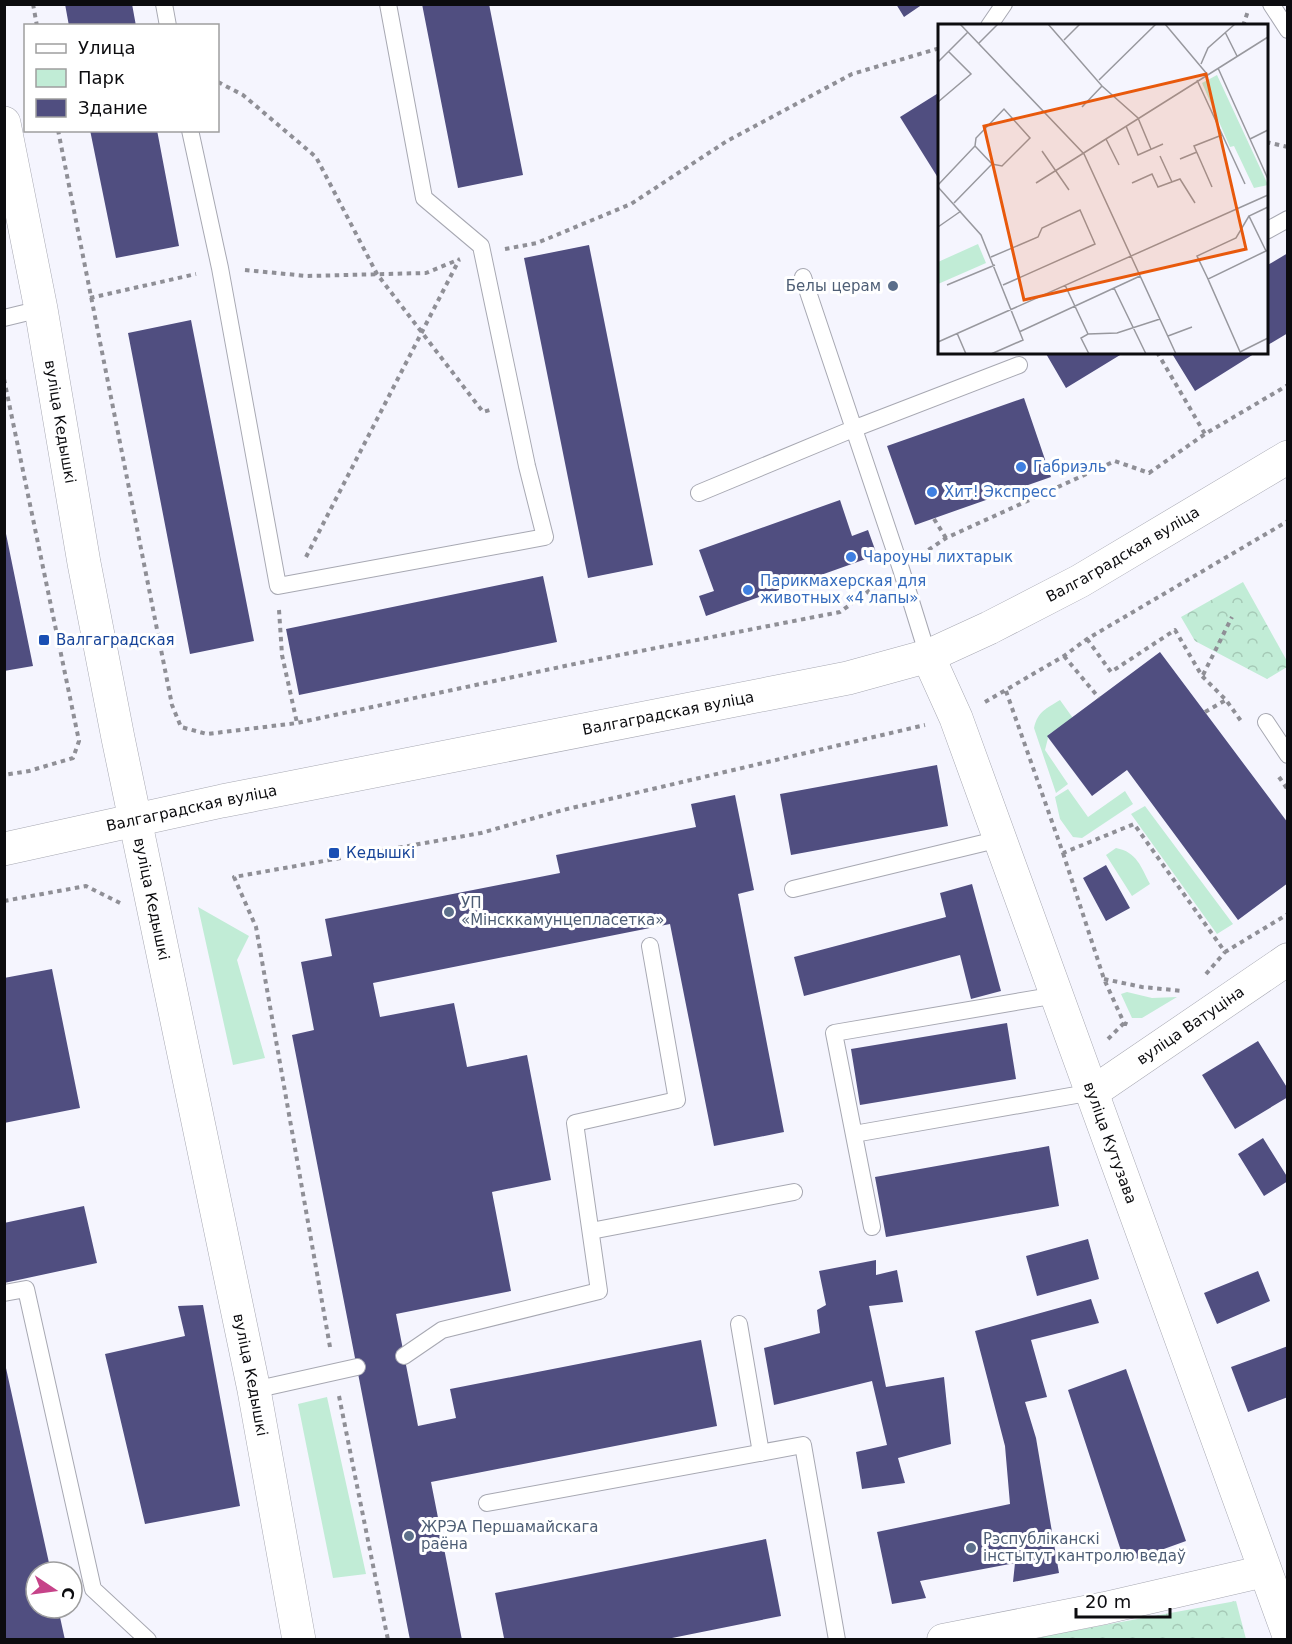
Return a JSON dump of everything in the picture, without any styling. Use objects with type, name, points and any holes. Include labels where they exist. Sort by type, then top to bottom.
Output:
[{"type":"street","name":"вуліца Кедышкі","points":[[4,123],[41,309],[84,563],[135,821],[254,1390],[298,1640]]},
{"type":"street","name":"Валгаградская вуліца","points":[[4,849],[222,801],[848,678],[928,656],[989,628],[1080,581],[1287,457]]},
{"type":"street","name":"вуліца Кутузава","points":[[928,656],[956,718],[1287,1633]]},
{"type":"street","name":"вуліца Ватуціна","points":[[1093,1092],[1287,959]]},
{"type":"street","points":[[943,1640],[1105,1608],[1264,1571]]},
{"type":"lane","points":[[164,4],[168,24]]},
{"type":"lane","points":[[190,132],[285,584],[545,537],[527,466],[481,246],[424,198],[388,4]]},
{"type":"lane","points":[[990,24],[1004,4]]},
{"type":"lane","points":[[1271,4],[1287,30]]},
{"type":"lane","points":[[1268,230],[1287,219]]},
{"type":"lane","points":[[803,277],[928,656]]},
{"type":"lane","points":[[4,318],[41,309]]},
{"type":"lane","points":[[699,493],[853,429],[1019,365]]},
{"type":"lane","points":[[1266,722],[1287,755]]},
{"type":"lane","points":[[793,889],[1000,839]]},
{"type":"lane","points":[[404,1356],[442,1330],[599,1291],[575,1123],[677,1100],[650,946]]},
{"type":"lane","points":[[872,1227],[834,1033],[1057,995]]},
{"type":"lane","points":[[854,1134],[1093,1092]]},
{"type":"lane","points":[[591,1231],[794,1192]]},
{"type":"lane","points":[[4,1293],[27,1289],[93,1589],[148,1640]]},
{"type":"lane","points":[[739,1324],[761,1453]]},
{"type":"lane","points":[[254,1390],[357,1367]]},
{"type":"lane","points":[[487,1503],[803,1445],[837,1640]]},
{"type":"path","points":[[33,4],[38,24]]},
{"type":"path","points":[[90,298],[220,268],[307,276],[426,273],[460,259],[537,243],[631,204],[727,141],[852,74],[938,48]]},
{"type":"path","points":[[219,83],[243,95],[316,156],[378,274],[483,412],[515,405]]},
{"type":"path","points":[[58,132],[172,705],[181,727],[207,734],[297,723],[579,663],[840,612],[946,537],[1115,461],[1149,473],[1205,434],[1287,385]]},
{"type":"path","points":[[1268,142],[1287,147]]},
{"type":"path","points":[[297,723],[282,656],[285,584],[422,334],[460,259]]},
{"type":"path","points":[[1158,354],[1205,434]]},
{"type":"path","points":[[4,379],[80,741],[73,758],[29,771],[4,775]]},
{"type":"path","points":[[934,519],[946,537]]},
{"type":"path","points":[[388,1640],[335,1371],[256,927],[234,877],[481,832],[562,810],[956,718],[1006,691],[1064,656],[1087,639],[1287,521]]},
{"type":"path","points":[[1202,676],[1232,617]]},
{"type":"path","points":[[1087,639],[1111,672],[1175,630],[1202,676],[1226,700],[1245,727]]},
{"type":"path","points":[[1064,656],[1099,698]]},
{"type":"path","points":[[1006,691],[1104,979],[1124,1023],[1137,1029]]},
{"type":"path","points":[[1205,712],[1226,700]]},
{"type":"path","points":[[1275,772],[1287,790]]},
{"type":"path","points":[[1063,853],[1134,824],[1225,952]]},
{"type":"path","points":[[4,901],[86,886],[120,903]]},
{"type":"path","points":[[1204,977],[1225,952],[1287,914]]},
{"type":"path","points":[[1104,979],[1142,987],[1192,991],[1183,998]]},
{"type":"green space","points":[[1243,582],[1287,661],[1287,667],[1267,679],[1195,641],[1181,617]]},
{"type":"green space","points":[[1060,700],[1075,721],[1049,734],[1045,750],[1068,784],[1056,793],[1034,728],[1040,714]]},
{"type":"green space","points":[[1068,789],[1088,817],[1125,791],[1133,804],[1082,838],[1073,837],[1060,819],[1055,797]]},
{"type":"green space","points":[[1145,806],[1233,924],[1217,934],[1131,814]]},
{"type":"green space","points":[[1116,848],[1134,857],[1150,884],[1132,896],[1106,855]]},
{"type":"green space","points":[[198,907],[249,936],[237,960],[265,1058],[233,1065]]},
{"type":"green space","points":[[1127,992],[1152,998],[1177,997],[1142,1018],[1132,1018],[1121,994]]},
{"type":"green space","points":[[327,1397],[366,1574],[333,1578],[298,1404]]},
{"type":"green space","points":[[1236,1601],[1246,1639],[1028,1639]]},
{"type":"building","points":[[65,4],[132,4],[136,24],[69,24]]},
{"type":"building","points":[[422,4],[489,4],[523,175],[458,188]]},
{"type":"building","points":[[896,4],[923,4],[904,17]]},
{"type":"building","points":[[938,93],[938,178],[900,117]]},
{"type":"building","points":[[90,132],[157,132],[179,246],[116,258]]},
{"type":"building","points":[[589,245],[653,565],[588,578],[524,258]]},
{"type":"building","points":[[1288,253],[1288,333],[1268,345],[1268,265]]},
{"type":"building","points":[[191,320],[254,641],[190,654],[128,333]]},
{"type":"building","points":[[1046,354],[1122,354],[1066,388]]},
{"type":"building","points":[[1172,354],[1254,354],[1195,391]]},
{"type":"building","points":[[1024,398],[1051,477],[915,525],[887,446]]},
{"type":"building","points":[[840,500],[852,536],[868,530],[877,555],[706,616],[699,596],[714,591],[699,550]]},
{"type":"building","points":[[4,524],[33,666],[4,671]]},
{"type":"building","points":[[543,576],[557,642],[299,695],[286,629]]},
{"type":"building","points":[[1160,652],[1288,823],[1288,883],[1238,920],[1127,770],[1092,796],[1047,736]]},
{"type":"building","points":[[937,765],[948,826],[791,855],[780,794]]},
{"type":"building","points":[[735,795],[754,890],[738,894],[784,1132],[714,1146],[670,924],[373,983],[380,1017],[454,1003],[467,1067],[527,1055],[551,1180],[492,1192],[511,1291],[396,1314],[418,1426],[456,1418],[450,1389],[701,1340],[717,1426],[431,1482],[462,1640],[410,1640],[292,1035],[314,1030],[301,962],[332,956],[325,919],[560,873],[556,855],[696,827],[691,804]]},
{"type":"building","points":[[1106,865],[1130,908],[1106,921],[1083,878]]},
{"type":"building","points":[[972,884],[1001,991],[971,999],[960,955],[804,996],[794,957],[946,917],[940,893]]},
{"type":"building","points":[[52,969],[80,1108],[4,1123],[4,978]]},
{"type":"building","points":[[1007,1023],[1016,1079],[860,1105],[851,1049]]},
{"type":"building","points":[[1258,1041],[1288,1089],[1288,1097],[1235,1129],[1202,1075]]},
{"type":"building","points":[[1263,1138],[1288,1178],[1288,1181],[1264,1196],[1238,1154]]},
{"type":"building","points":[[1049,1146],[1059,1206],[886,1237],[875,1177]]},
{"type":"building","points":[[84,1206],[97,1263],[4,1283],[4,1223]]},
{"type":"building","points":[[1088,1239],[1099,1279],[1037,1296],[1026,1256]]},
{"type":"building","points":[[876,1260],[876,1275],[897,1270],[903,1302],[869,1306],[886,1387],[944,1377],[951,1444],[898,1458],[905,1483],[862,1489],[856,1452],[887,1445],[872,1381],[774,1405],[764,1348],[820,1333],[817,1310],[826,1305],[819,1271]]},
{"type":"building","points":[[1258,1271],[1270,1301],[1217,1324],[1204,1293]]},
{"type":"building","points":[[1091,1299],[1099,1323],[1031,1340],[1047,1397],[1025,1402],[1036,1438],[1059,1573],[1013,1582],[1015,1563],[920,1581],[926,1598],[892,1604],[877,1532],[1010,1504],[1005,1446],[975,1331]]},
{"type":"building","points":[[203,1305],[240,1506],[145,1524],[105,1354],[185,1336],[178,1306]]},
{"type":"building","points":[[1288,1346],[1288,1397],[1248,1412],[1231,1367]]},
{"type":"building","points":[[4,1359],[48,1560],[24,1560],[24,1620],[61,1620],[65,1640],[4,1640]]},
{"type":"building","points":[[1126,1369],[1186,1541],[1125,1563],[1068,1390]]},
{"type":"building","points":[[766,1539],[781,1616],[662,1640],[500,1640],[504,1638],[495,1593]]},
{"type":"place","name":"Белы церам","points":[[893,286]]},
{"type":"place","name":"Габриэль","points":[[1021,467]]},
{"type":"place","name":"Хит! Экспресс","points":[[932,492]]},
{"type":"place","name":"Чароуны лихтарык","points":[[851,557]]},
{"type":"place","name":"Парикмахерская для животных «4 лапы»","points":[[748,590]]},
{"type":"place","name":"Валгаградская","points":[[44,640]]},
{"type":"place","name":"Кедышкі","points":[[334,853]]},
{"type":"place","name":"УП «Мінсккамунцепласетка»","points":[[449,912]]},
{"type":"place","name":"ЖРЭА Першамайскага раёна","points":[[409,1536]]},
{"type":"place","name":"Рэспубліканскі інстытут кантролю ведаў","points":[[971,1548]]}]
